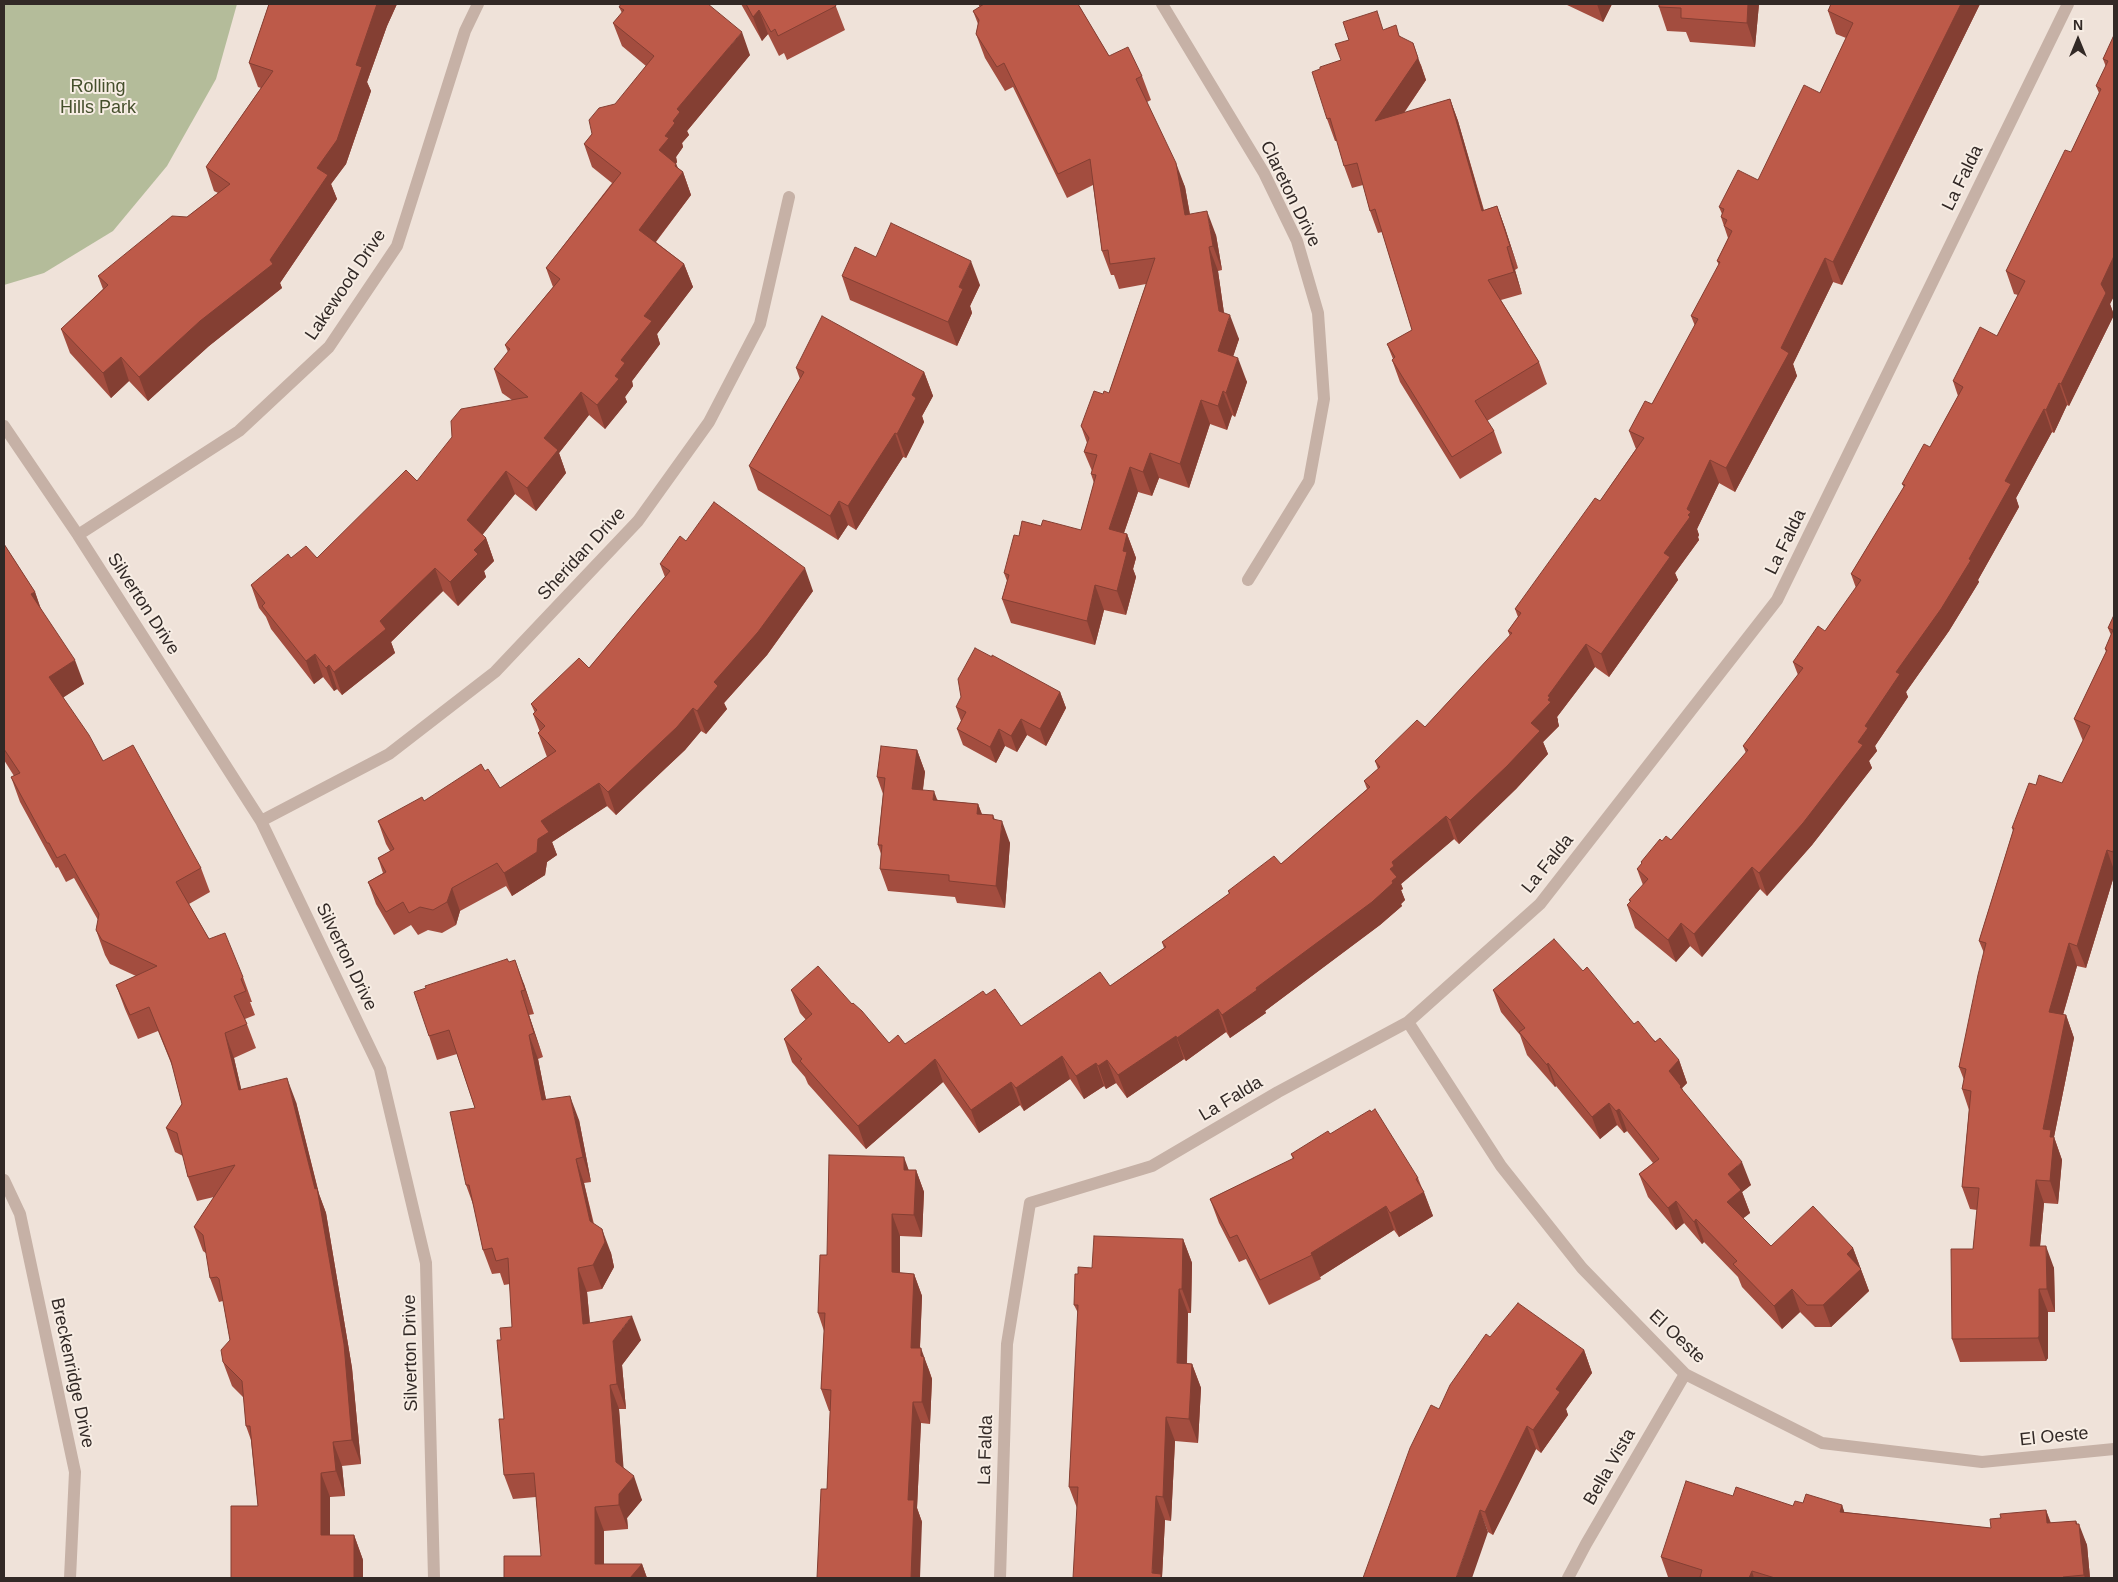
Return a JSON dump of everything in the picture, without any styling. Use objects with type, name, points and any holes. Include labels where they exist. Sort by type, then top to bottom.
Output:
[{"type":"street","name":"Lakewood Drive","points":[[78,535],[239,431],[329,347],[397,246],[465,31],[478,4]]},
{"type":"street","name":"Clareton Drive","points":[[1162,4],[1264,172],[1297,241],[1318,313],[1324,399],[1309,481],[1248,580]]},
{"type":"street","name":"La Falda","points":[[1000,1578],[1007,1344],[1030,1203],[1152,1166],[1278,1092],[1408,1022],[1540,904],[1777,600],[2068,4]]},
{"type":"street","name":"Sheridan Drive","points":[[261,821],[389,754],[495,672],[638,521],[709,422],[760,324],[789,197]]},
{"type":"street","name":"Silverton Drive","points":[[4,426],[78,535],[261,821],[380,1069],[426,1263],[434,1578]]},
{"type":"street","name":"El Oeste","points":[[1408,1022],[1501,1166],[1582,1268],[1685,1374],[1822,1444],[1982,1462],[2114,1449]]},
{"type":"street","name":"Breckenridge Drive","points":[[4,1180],[20,1214],[75,1472],[70,1578]]},
{"type":"street","name":"Bella Vista","points":[[1568,1578],[1685,1374]]},
{"type":"green space","name":"Rolling Hills Park","points":[[4,4],[237,4],[216,79],[167,166],[113,231],[44,273],[4,285]]},
{"type":"building","points":[[269,4],[377,4],[356,65],[362,67],[337,140],[317,168],[328,175],[270,260],[273,264],[200,321],[139,377],[121,357],[103,373],[61,329],[108,285],[98,276],[172,216],[187,217],[230,184],[206,167],[273,71],[249,63]]},
{"type":"building","points":[[621,4],[708,4],[742,32],[677,109],[680,112],[673,121],[675,123],[665,136],[669,138],[659,150],[683,172],[639,230],[684,264],[644,316],[652,321],[621,360],[625,363],[615,376],[619,379],[597,405],[581,392],[544,438],[558,450],[527,488],[506,471],[467,520],[486,538],[474,550],[478,554],[450,582],[435,568],[380,621],[386,629],[334,672],[329,665],[326,668],[315,654],[306,661],[262,606],[265,603],[251,585],[288,554],[291,558],[306,546],[317,558],[406,470],[417,481],[452,437],[451,421],[461,409],[528,397],[494,369],[510,349],[505,345],[560,279],[546,268],[621,173],[584,144],[592,134],[589,120],[599,108],[615,104],[654,56],[613,23],[624,10],[619,7]]},
{"type":"building","points":[[746,4],[835,4],[836,6],[778,36],[775,29],[771,32],[759,10],[753,17]]},
{"type":"building","points":[[984,4],[1078,4],[1109,56],[1128,47],[1142,76],[1136,79],[1176,163],[1185,215],[1207,211],[1213,246],[1209,247],[1219,311],[1230,315],[1218,351],[1238,358],[1226,393],[1223,391],[1218,406],[1201,400],[1180,464],[1150,453],[1143,472],[1130,467],[1109,529],[1127,534],[1123,551],[1127,552],[1117,591],[1095,585],[1087,621],[1002,599],[1009,575],[1004,573],[1014,535],[1019,536],[1022,521],[1041,526],[1043,520],[1081,530],[1096,475],[1091,474],[1097,455],[1084,452],[1089,438],[1081,426],[1094,391],[1103,394],[1104,391],[1109,393],[1155,258],[1110,264],[1108,250],[1102,251],[1090,159],[1058,174],[1004,63],[997,67],[976,34],[979,20],[973,11]]},
{"type":"building","points":[[1659,4],[1748,4],[1747,23],[1681,18],[1681,8],[1659,7]]},
{"type":"building","points":[[1831,4],[1961,4],[1833,262],[1825,258],[1781,348],[1789,353],[1726,468],[1710,460],[1687,509],[1691,512],[1688,515],[1690,517],[1664,553],[1670,557],[1601,654],[1586,644],[1548,696],[1550,697],[1548,700],[1551,702],[1531,723],[1540,731],[1507,766],[1450,820],[1446,816],[1392,862],[1394,866],[1390,869],[1397,877],[1372,902],[1222,1015],[1218,1009],[1177,1038],[1176,1036],[1118,1075],[1107,1060],[1098,1066],[1096,1063],[1076,1076],[1062,1056],[1016,1088],[1011,1082],[971,1110],[935,1059],[858,1126],[800,1061],[802,1059],[784,1039],[812,1014],[791,990],[818,966],[852,1004],[862,1011],[889,1043],[898,1035],[905,1044],[983,991],[986,995],[995,989],[1021,1026],[1100,972],[1110,986],[1166,947],[1162,942],[1230,893],[1228,891],[1274,856],[1281,864],[1370,787],[1364,781],[1380,767],[1375,761],[1417,720],[1425,727],[1512,633],[1508,631],[1521,613],[1515,609],[1595,498],[1600,501],[1644,438],[1629,431],[1645,401],[1652,404],[1698,319],[1691,316],[1720,262],[1717,261],[1732,231],[1724,226],[1727,220],[1721,217],[1724,209],[1719,207],[1738,170],[1758,180],[1804,85],[1820,93],[1853,23],[1828,11]]},
{"type":"building","points":[[1377,11],[1383,30],[1396,25],[1399,36],[1413,43],[1418,58],[1375,121],[1450,99],[1482,211],[1497,206],[1510,246],[1507,247],[1514,272],[1488,280],[1539,362],[1475,401],[1494,431],[1452,457],[1392,360],[1395,357],[1387,344],[1412,330],[1375,209],[1370,211],[1357,163],[1344,166],[1330,118],[1327,119],[1312,72],[1320,69],[1320,67],[1341,60],[1335,44],[1349,40],[1343,22]]},
{"type":"building","points":[[2114,35],[2114,256],[2101,284],[2106,293],[2061,384],[2059,383],[2046,410],[2044,409],[2005,481],[2011,484],[1969,559],[1971,560],[1941,609],[1896,672],[1900,674],[1865,726],[1868,728],[1858,742],[1863,745],[1803,823],[1759,873],[1752,867],[1694,934],[1681,923],[1668,940],[1627,905],[1631,901],[1629,900],[1648,879],[1637,869],[1660,839],[1662,841],[1666,836],[1671,840],[1748,750],[1743,746],[1803,668],[1793,662],[1818,626],[1825,631],[1861,580],[1851,574],[1905,485],[1902,484],[1924,444],[1930,447],[1963,387],[1953,381],[1980,327],[1997,336],[2025,281],[2006,271],[2065,150],[2071,152],[2101,89],[2096,86],[2108,61],[2103,59]]},
{"type":"building","points":[[891,223],[971,261],[959,287],[963,289],[948,322],[842,276],[855,247],[876,257]]},
{"type":"building","points":[[822,316],[924,372],[912,395],[916,398],[897,434],[895,433],[848,506],[839,501],[830,516],[749,466],[804,372],[796,368]]},
{"type":"building","points":[[714,502],[805,568],[758,632],[714,682],[718,686],[697,711],[693,708],[677,727],[608,792],[599,783],[541,821],[549,832],[538,839],[537,852],[504,873],[497,863],[452,888],[447,902],[433,910],[420,907],[409,913],[403,902],[386,912],[368,882],[386,872],[378,858],[394,849],[378,821],[422,797],[424,801],[481,764],[485,771],[488,769],[500,788],[556,751],[538,733],[545,726],[533,714],[537,710],[531,704],[579,658],[589,668],[670,571],[660,564],[680,536],[686,541]]},
{"type":"building","points":[[4,544],[35,592],[31,594],[75,660],[49,677],[89,735],[103,761],[133,745],[201,868],[176,882],[209,939],[225,933],[243,977],[241,979],[246,991],[234,996],[247,1024],[225,1033],[239,1090],[287,1078],[315,1189],[317,1188],[344,1344],[352,1440],[333,1442],[336,1471],[321,1473],[321,1535],[354,1535],[354,1578],[231,1578],[231,1506],[258,1506],[250,1426],[246,1426],[242,1381],[223,1362],[221,1350],[230,1340],[219,1279],[217,1277],[210,1278],[203,1235],[194,1227],[235,1165],[188,1177],[177,1133],[166,1128],[182,1104],[171,1061],[149,1007],[130,1015],[116,985],[157,966],[102,940],[96,930],[99,914],[65,854],[57,858],[49,843],[47,843],[11,777],[20,773],[4,749]]},
{"type":"building","points":[[2114,615],[2114,847],[2113,852],[2107,850],[2077,946],[2069,943],[2049,1012],[2066,1015],[2043,1129],[2051,1130],[2050,1137],[2054,1137],[2050,1181],[2036,1180],[2030,1246],[2046,1246],[2047,1289],[2039,1289],[2039,1336],[2038,1338],[1952,1339],[1951,1249],[1973,1249],[1979,1188],[1962,1187],[1971,1091],[1962,1089],[1966,1069],[1959,1067],[1986,943],[1979,941],[2014,828],[2012,828],[2029,783],[2036,785],[2039,775],[2062,783],[2090,726],[2074,719],[2107,650],[2105,649],[2113,630],[2108,628]]},
{"type":"building","points":[[975,648],[992,657],[992,655],[1060,692],[1040,729],[1021,719],[1011,736],[999,729],[990,747],[957,729],[966,712],[956,707],[961,697],[958,679]]},
{"type":"building","points":[[881,746],[917,750],[912,789],[934,791],[933,800],[978,804],[977,814],[993,815],[993,819],[1002,821],[996,886],[949,881],[949,875],[880,869],[882,845],[878,845],[885,778],[877,777]]},
{"type":"building","points":[[1554,939],[1583,971],[1587,967],[1634,1024],[1638,1021],[1655,1042],[1660,1038],[1679,1060],[1669,1071],[1742,1162],[1728,1174],[1741,1190],[1727,1202],[1771,1246],[1813,1206],[1853,1248],[1847,1254],[1861,1269],[1823,1305],[1807,1305],[1792,1289],[1774,1306],[1733,1264],[1737,1261],[1696,1219],[1694,1222],[1676,1201],[1668,1208],[1639,1174],[1659,1159],[1619,1109],[1616,1111],[1609,1103],[1592,1117],[1548,1063],[1547,1065],[1519,1032],[1525,1028],[1493,990]]},
{"type":"building","points":[[507,959],[509,962],[515,960],[525,990],[521,991],[534,1033],[529,1035],[542,1100],[570,1096],[583,1157],[576,1159],[590,1221],[602,1229],[605,1242],[593,1265],[578,1268],[583,1324],[632,1316],[613,1341],[617,1384],[610,1385],[616,1462],[634,1476],[619,1494],[619,1505],[595,1507],[595,1564],[642,1564],[630,1578],[504,1578],[504,1556],[541,1556],[534,1473],[504,1475],[499,1419],[504,1419],[497,1340],[501,1340],[500,1328],[512,1327],[508,1258],[496,1261],[492,1248],[483,1250],[469,1185],[466,1185],[450,1112],[475,1108],[449,1030],[429,1036],[414,992],[426,988],[425,986]]},
{"type":"building","points":[[1375,1109],[1418,1178],[1416,1179],[1424,1192],[1390,1213],[1386,1206],[1311,1253],[1312,1255],[1260,1280],[1237,1235],[1230,1238],[1210,1199],[1294,1158],[1291,1154],[1328,1131],[1330,1134],[1370,1110],[1371,1112]]},
{"type":"building","points":[[829,1155],[904,1157],[904,1170],[916,1170],[914,1215],[892,1214],[892,1272],[914,1274],[911,1348],[921,1348],[921,1356],[924,1357],[922,1402],[913,1402],[908,1500],[914,1500],[911,1578],[817,1578],[821,1489],[827,1489],[831,1390],[821,1389],[825,1313],[818,1313],[820,1255],[827,1255]]},
{"type":"building","points":[[1094,1236],[1183,1239],[1182,1289],[1179,1289],[1177,1363],[1192,1364],[1189,1419],[1166,1417],[1163,1497],[1156,1496],[1152,1573],[1161,1574],[1161,1578],[1073,1578],[1078,1487],[1069,1487],[1078,1305],[1074,1305],[1075,1274],[1078,1274],[1078,1267],[1092,1268]]},
{"type":"building","points":[[1518,1303],[1584,1350],[1556,1389],[1560,1392],[1533,1430],[1527,1426],[1485,1512],[1480,1510],[1456,1578],[1363,1578],[1410,1448],[1431,1405],[1439,1409],[1450,1385],[1486,1334],[1490,1337]]},
{"type":"building","points":[[1686,1481],[1733,1496],[1736,1487],[1793,1506],[1795,1501],[1803,1503],[1806,1494],[1842,1505],[1840,1512],[1991,1528],[1990,1519],[2001,1518],[2000,1514],[2046,1510],[2047,1523],[2076,1521],[2076,1524],[2079,1524],[2084,1575],[2063,1578],[1775,1578],[1752,1571],[1749,1578],[1704,1578],[1700,1577],[1702,1570],[1661,1557]]}]
